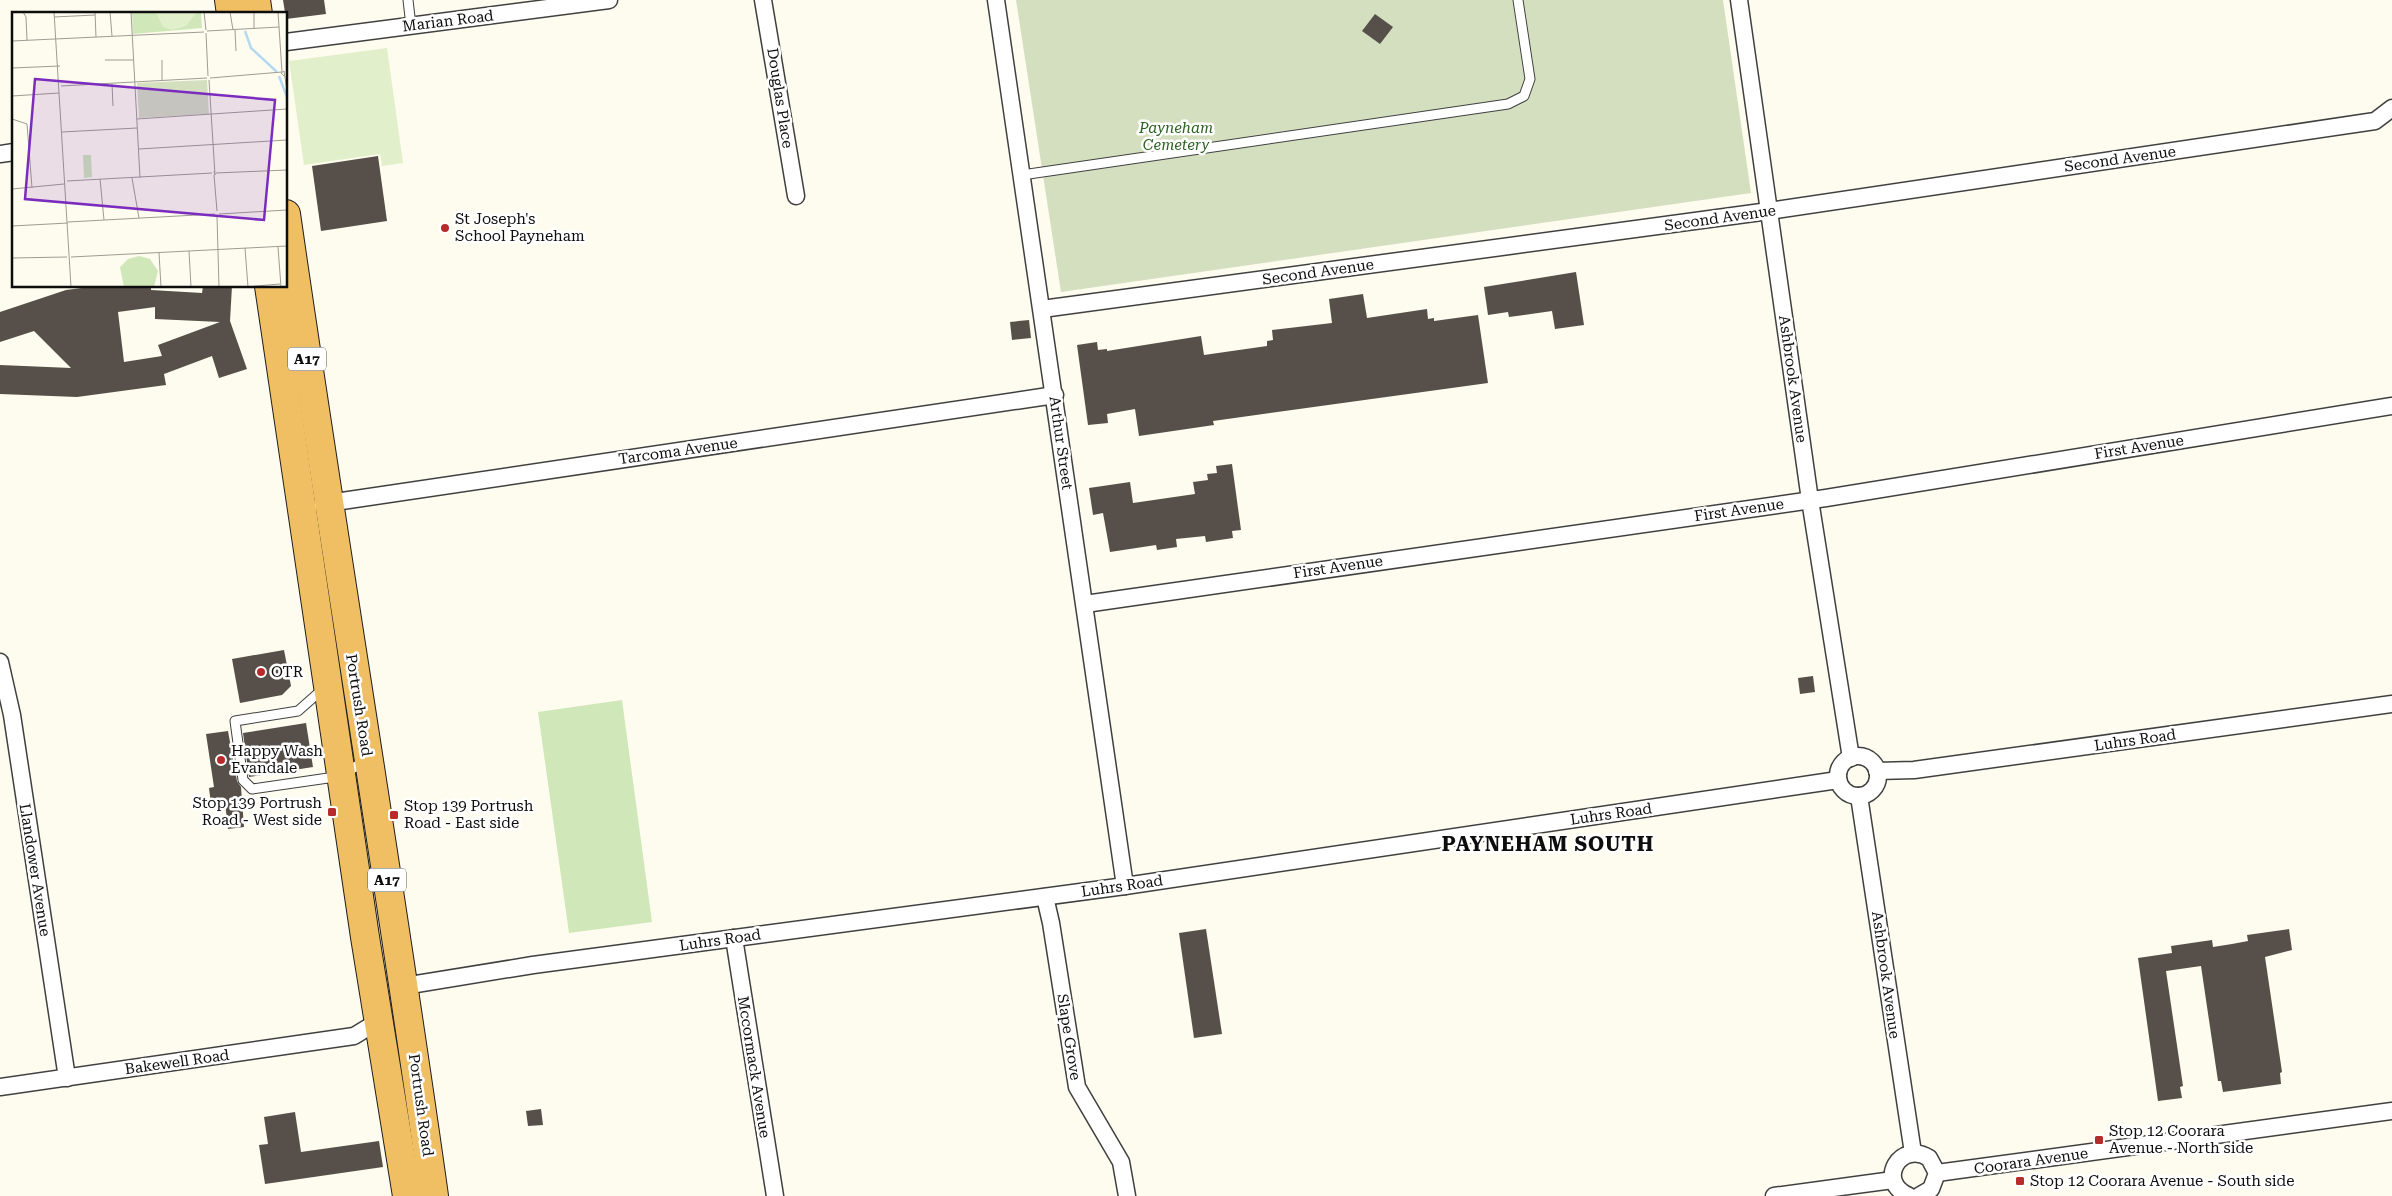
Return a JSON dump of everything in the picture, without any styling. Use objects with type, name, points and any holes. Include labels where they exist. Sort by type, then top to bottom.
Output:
[{"type":"highway","name":"Portrush Road","points":[[288,234],[315,505],[328,684],[365,937],[407,1196]]},
{"type":"highway","name":"Portrush Road","points":[[269,288],[367,759],[404,986],[434,1196]]},
{"type":"highway","points":[[365,937],[388,970],[404,986],[381,1036]]},
{"type":"street","name":"Marian Road","points":[[288,42],[609,0]]},
{"type":"street","name":"Douglas Place","points":[[764,0],[796,196]]},
{"type":"street","name":"Arthur Street","points":[[996,0],[1125,886]]},
{"type":"street","name":"Ashbrook Avenue","points":[[1739,0],[1810,500],[1850,758]]},
{"type":"street","name":"Second Avenue","points":[[1042,309],[1769,211],[2375,121],[2392,108]]},
{"type":"street","name":"Tarcoma Avenue","points":[[315,505],[1054,395]]},
{"type":"street","name":"First Avenue","points":[[1084,604],[1810,500],[2392,406]]},
{"type":"street","name":"Llandower Avenue","points":[[0,662],[12,715],[67,1078]]},
{"type":"street","name":"Luhrs Road","points":[[1877,772],[1914,770],[2392,704]]},
{"type":"street","points":[[1864,757],[1870,761],[1877,772],[1875,786],[1870,792],[1859,796],[1846,792],[1838,780],[1841,766],[1850,758],[1864,757]]},
{"type":"street","name":"Luhrs Road","points":[[404,986],[533,965],[1125,886],[1838,780]]},
{"type":"street","name":"Ashbrook Avenue","points":[[1859,796],[1913,1153]]},
{"type":"street","name":"Slape Grove","points":[[1046,897],[1052,923],[1077,1087],[1121,1162],[1127,1196]]},
{"type":"street","name":"Mccormack Avenue","points":[[734,938],[775,1196]]},
{"type":"street","name":"Bakewell Road","points":[[0,1087],[354,1036],[372,1025],[381,1036]]},
{"type":"street","points":[[354,1036],[381,1036]]},
{"type":"street","name":"Coorara Avenue","points":[[1936,1173],[2392,1111]]},
{"type":"street","points":[[1909,1196],[1900,1192],[1894,1180],[1894,1169],[1898,1161],[1904,1156],[1913,1153],[1929,1158],[1936,1173],[1931,1189],[1919,1196]]},
{"type":"street","points":[[1774,1196],[1894,1180]]},
{"type":"lane","points":[[408,0],[412,26]]},
{"type":"lane","points":[[1022,175],[1508,104],[1524,96],[1530,79],[1518,0]]},
{"type":"lane","points":[[328,684],[298,711],[235,722],[242,780],[252,789],[342,776],[367,759]]},
{"type":"green space","name":"Payneham Cemetery","points":[[1016,0],[1723,0],[1751,193],[1061,292]]},
{"type":"green space","points":[[387,48],[403,163],[382,166],[380,154],[304,165],[289,61]]},
{"type":"green space","points":[[622,700],[652,922],[569,933],[538,712]]},
{"type":"building","points":[[283,0],[324,0],[326,14],[288,19],[288,12],[285,12]]},
{"type":"building","points":[[1375,14],[1393,27],[1380,44],[1362,31]]},
{"type":"building","points":[[378,156],[387,221],[321,231],[312,166]]},
{"type":"building","points":[[1576,272],[1584,325],[1555,329],[1552,311],[1509,317],[1508,312],[1488,315],[1484,287]]},
{"type":"building","points":[[82,288],[151,288],[151,290],[202,293],[203,288],[232,288],[230,321],[247,369],[219,378],[212,356],[164,374],[166,385],[77,397],[0,394],[0,365],[71,368],[34,331],[0,342],[0,312],[66,290]],"holes":[[[155,307],[155,319],[220,322],[158,345],[162,356],[124,362],[118,312]]]},
{"type":"building","points":[[1363,294],[1367,318],[1427,309],[1428,319],[1434,318],[1434,321],[1478,315],[1488,383],[1213,421],[1214,425],[1139,436],[1135,409],[1107,414],[1108,423],[1088,425],[1077,345],[1097,342],[1098,350],[1107,349],[1107,351],[1201,336],[1204,355],[1267,346],[1267,341],[1273,340],[1272,330],[1332,323],[1329,299]]},
{"type":"building","points":[[1029,320],[1031,338],[1012,340],[1010,322]]},
{"type":"building","points":[[1232,464],[1241,530],[1232,531],[1233,538],[1206,542],[1205,536],[1176,539],[1177,547],[1157,550],[1156,545],[1110,552],[1103,513],[1093,515],[1089,488],[1130,482],[1133,503],[1195,494],[1193,482],[1208,480],[1207,474],[1217,473],[1216,466]]},
{"type":"building","name":"OTR","points":[[284,650],[291,686],[282,695],[240,703],[232,659]]},
{"type":"building","points":[[1813,676],[1815,692],[1800,694],[1798,678]]},
{"type":"building","points":[[306,723],[313,767],[249,777],[243,733]]},
{"type":"building","name":"Happy Wash Evandale","points":[[228,731],[237,781],[241,787],[244,827],[228,829],[225,802],[211,804],[209,788],[214,787],[206,734]]},
{"type":"building","points":[[1206,929],[1222,1034],[1194,1038],[1179,933]]},
{"type":"building","points":[[2289,929],[2292,950],[2265,957],[2282,1072],[2280,1073],[2281,1084],[2223,1092],[2221,1081],[2218,1081],[2201,966],[2166,971],[2183,1086],[2180,1087],[2182,1098],[2158,1101],[2138,958],[2172,953],[2171,946],[2212,940],[2213,947],[2248,941],[2247,935]]},
{"type":"building","points":[[541,1109],[543,1125],[528,1126],[526,1111]]},
{"type":"building","points":[[295,1112],[301,1152],[379,1141],[383,1167],[265,1184],[259,1145],[268,1144],[264,1117]]},
{"type":"place","name":"St Joseph's School Payneham","points":[[445,228]]},
{"type":"place","name":"OTR","points":[[261,672]]},
{"type":"place","name":"Happy Wash Evandale","points":[[221,760]]},
{"type":"place","name":"Stop 139 Portrush Road - West side","points":[[332,812]]},
{"type":"place","name":"Stop 139 Portrush Road - East side","points":[[394,815]]},
{"type":"place","name":"Stop 12 Coorara Avenue - North side","points":[[2099,1140]]},
{"type":"place","name":"Stop 12 Coorara Avenue - South side","points":[[2020,1181]]},
{"type":"district","name":"PAYNEHAM SOUTH","points":[[1548,844]]}]
